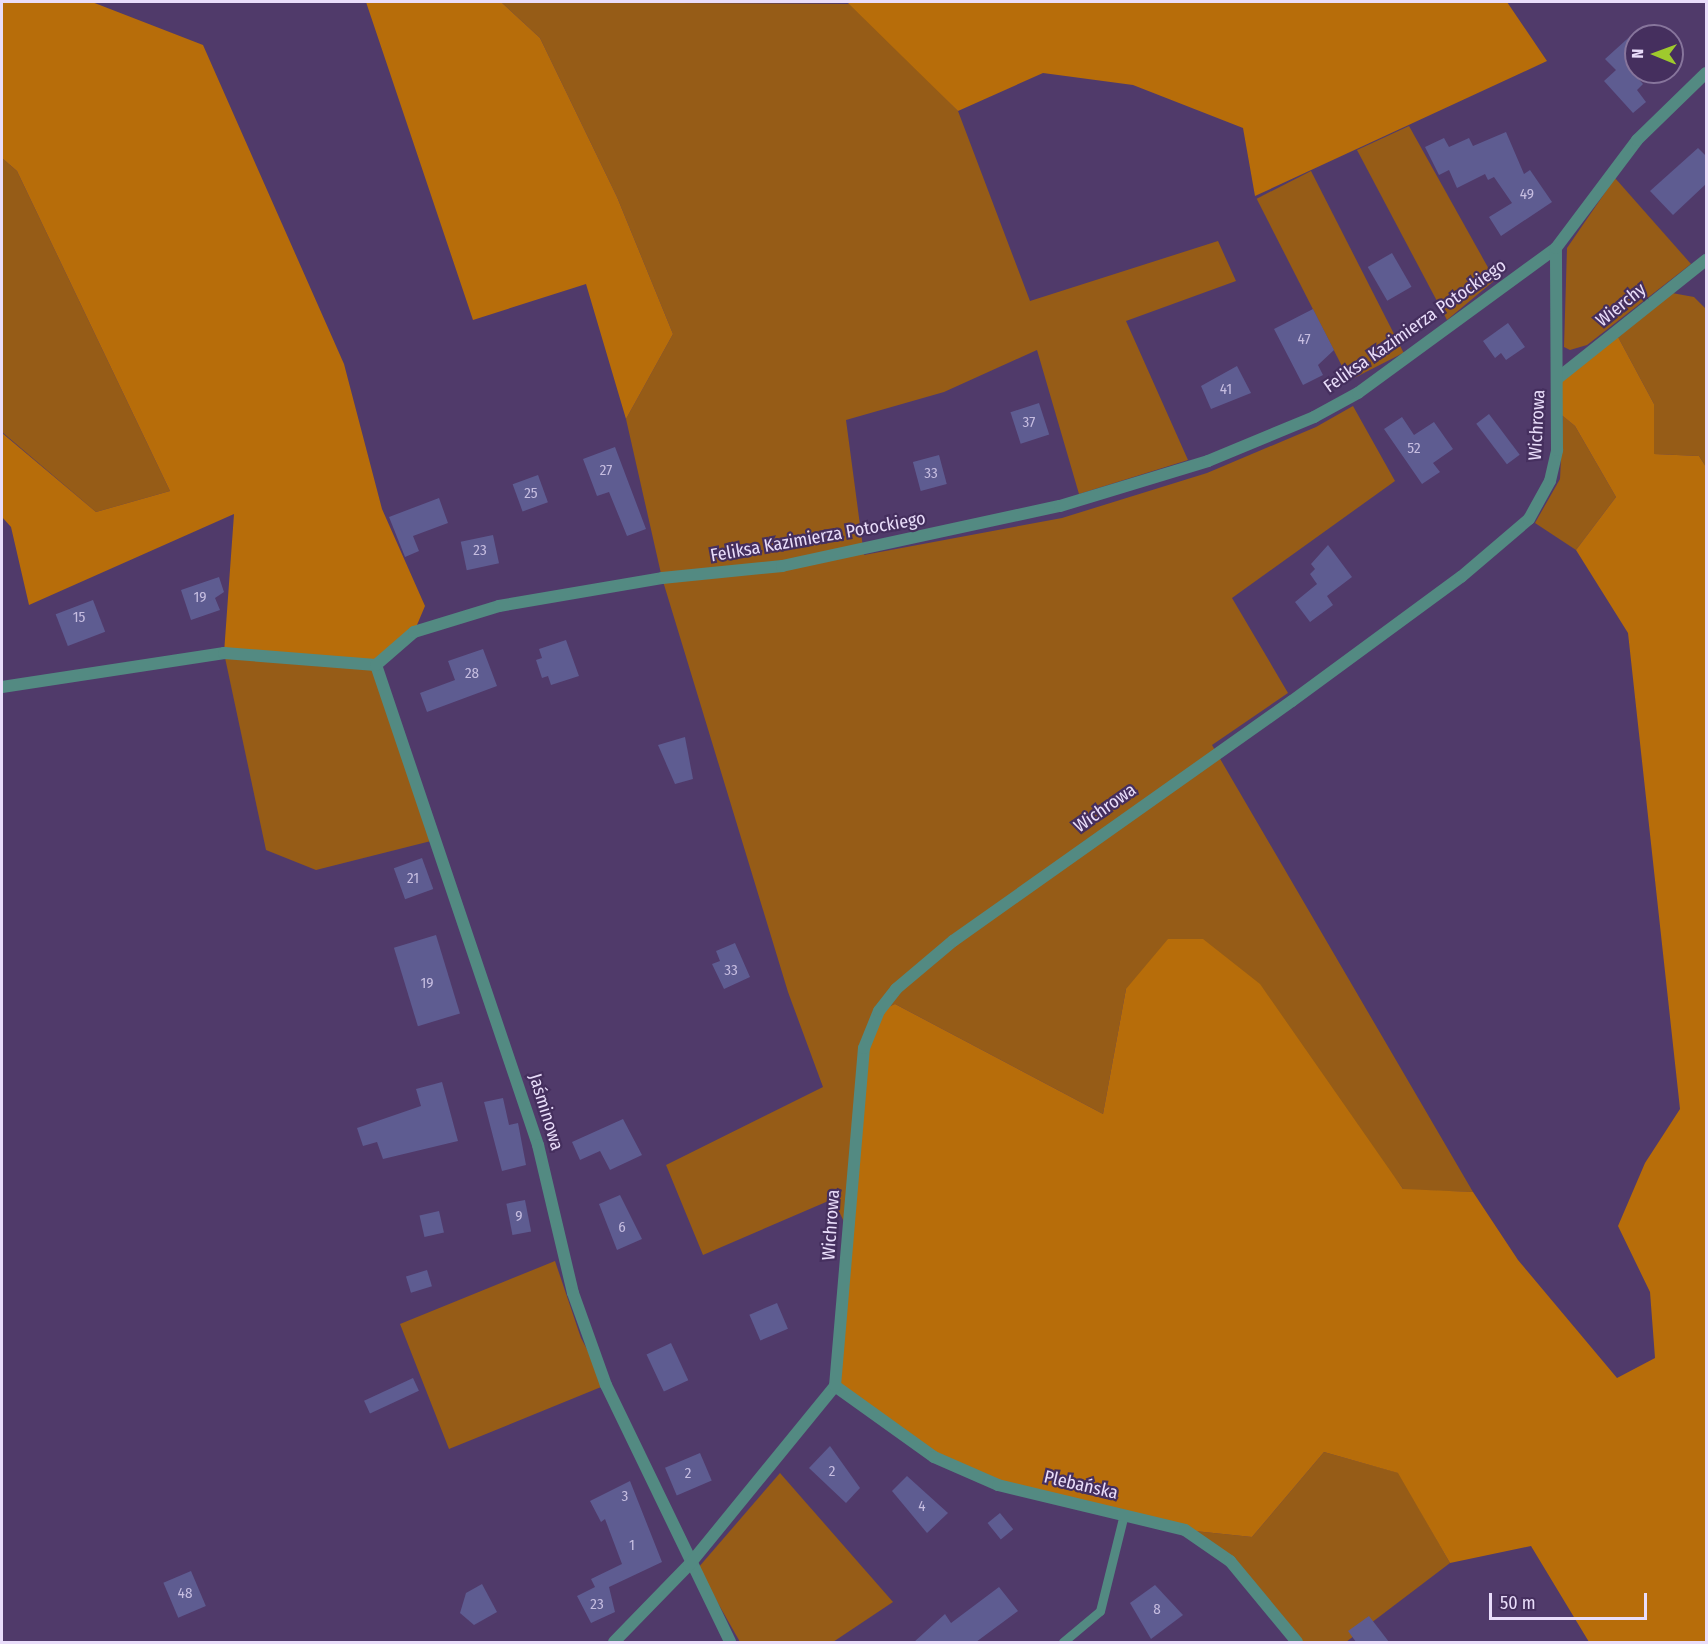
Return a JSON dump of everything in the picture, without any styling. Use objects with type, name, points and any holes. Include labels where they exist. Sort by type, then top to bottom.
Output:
[{"type":"street","points":[[1556,248],[1637,140],[1707,73]]},
{"type":"street","name":"Wichrowa","points":[[835,1386],[864,1048],[879,1011],[896,989],[953,941],[1309,689],[1529,519],[1550,481],[1557,450],[1556,248]]},
{"type":"street","name":"Feliksa Kazimierza Potockiego","points":[[376,665],[414,632],[499,606],[662,578],[783,566],[1060,506],[1208,461],[1358,393],[1556,248]]},
{"type":"street","name":"Wierchy","points":[[1558,378],[1707,260]]},
{"type":"street","points":[[2,687],[224,654],[376,665]]},
{"type":"street","name":"Jaśminowa","points":[[376,665],[538,1144],[573,1293],[606,1385],[689,1565],[730,1642]]},
{"type":"street","points":[[614,1642],[689,1565],[835,1386]]},
{"type":"street","name":"Plebańska","points":[[835,1386],[934,1457],[976,1476],[1185,1530],[1230,1561],[1298,1642]]},
{"type":"lane","points":[[1063,1642],[1100,1611],[1124,1514]]},
{"type":"shaded area","points":[[2,2],[92,2],[203,45],[344,364],[382,509],[425,606],[414,632],[376,665],[224,653],[234,514],[29,605],[11,527],[2,517],[2,433],[96,512],[170,491],[17,171],[2,158]]},
{"type":"shaded area","points":[[366,2],[501,2],[540,38],[617,197],[673,334],[626,419],[586,284],[473,320]]},
{"type":"shaded area","points":[[501,2],[853,4],[958,111],[1030,301],[1218,241],[1236,281],[1126,321],[1188,460],[1079,494],[1037,350],[944,392],[846,420],[864,555],[1062,518],[1207,473],[1316,427],[1353,406],[1395,481],[1232,598],[1288,693],[1212,745],[1473,1192],[1404,1190],[1368,1143],[1126,989],[1103,1114],[895,1004],[879,1011],[848,1230],[833,1199],[703,1255],[666,1165],[823,1087],[788,992],[662,578],[626,419],[673,334],[617,197],[540,38]]},
{"type":"shaded area","points":[[847,2],[1507,2],[1547,61],[1255,196],[1243,128],[1133,85],[1043,73],[958,111]]},
{"type":"shaded area","points":[[1409,126],[1495,280],[1447,320],[1357,150]]},
{"type":"shaded area","points":[[2,158],[17,171],[170,491],[96,512],[2,432]]},
{"type":"shaded area","points":[[1311,171],[1404,353],[1349,380],[1257,199]]},
{"type":"shaded area","points":[[1615,178],[1691,264],[1587,345],[1570,350],[1564,347],[1567,248]]},
{"type":"shaded area","points":[[1672,293],[1694,297],[1706,309],[1706,467],[1699,456],[1654,454],[1654,404],[1618,337]]},
{"type":"shaded area","points":[[1618,337],[1654,404],[1654,454],[1699,456],[1706,467],[1706,1642],[1589,1642],[1531,1546],[1450,1563],[1398,1473],[1324,1452],[1252,1537],[1185,1530],[998,1485],[934,1457],[835,1386],[864,1048],[879,1011],[895,1004],[1103,1114],[1126,989],[1168,939],[1203,939],[1260,984],[1403,1189],[1473,1192],[1518,1260],[1617,1378],[1655,1358],[1650,1292],[1618,1226],[1645,1163],[1680,1109],[1628,633],[1576,550],[1616,497],[1575,426],[1558,412],[1558,378]]},
{"type":"shaded area","points":[[1563,416],[1575,426],[1616,497],[1576,550],[1535,523],[1560,479]]},
{"type":"shaded area","points":[[224,653],[376,665],[431,841],[316,870],[266,850]]},
{"type":"shaded area","points":[[555,1261],[581,1338],[606,1385],[449,1449],[400,1324]]},
{"type":"shaded area","points":[[1324,1452],[1399,1473],[1450,1563],[1346,1642],[1297,1642],[1230,1561],[1185,1530],[1252,1537]]},
{"type":"shaded area","points":[[780,1473],[893,1602],[833,1642],[740,1642],[698,1568]]},
{"type":"building","points":[[1624,42],[1624,84],[1643,84],[1637,90],[1646,102],[1633,113],[1604,81],[1616,70],[1605,59]]},
{"type":"building","points":[[1506,132],[1524,174],[1530,170],[1552,202],[1501,236],[1489,217],[1512,203],[1494,177],[1488,180],[1485,174],[1457,188],[1449,170],[1439,175],[1425,147],[1444,138],[1449,147],[1469,138],[1473,146]]},
{"type":"building","points":[[1698,148],[1707,157],[1707,183],[1673,215],[1650,191]]},
{"type":"building","points":[[1392,253],[1412,287],[1387,301],[1368,267]]},
{"type":"building","points":[[1313,309],[1334,350],[1318,365],[1323,375],[1303,385],[1274,329]]},
{"type":"building","points":[[1508,323],[1525,347],[1506,360],[1501,353],[1495,358],[1483,341]]},
{"type":"building","points":[[1237,366],[1251,393],[1211,409],[1201,386]]},
{"type":"building","points":[[1039,403],[1049,434],[1021,444],[1010,412]]},
{"type":"building","points":[[1489,414],[1520,455],[1507,464],[1476,424]]},
{"type":"building","points":[[1402,417],[1414,435],[1434,422],[1453,449],[1433,463],[1440,472],[1422,484],[1384,429]]},
{"type":"building","points":[[615,447],[646,529],[627,536],[609,492],[597,496],[583,459]]},
{"type":"building","points":[[939,455],[947,484],[921,491],[913,462]]},
{"type":"building","points":[[538,475],[548,502],[523,511],[513,484]]},
{"type":"building","points":[[439,498],[448,523],[413,536],[419,551],[405,557],[389,517]]},
{"type":"building","points":[[493,535],[499,563],[467,570],[461,542]]},
{"type":"building","points":[[1328,545],[1352,577],[1327,596],[1333,605],[1310,622],[1295,602],[1317,584],[1310,574],[1315,569],[1311,564]]},
{"type":"building","points":[[219,577],[224,592],[215,598],[220,610],[191,620],[181,590]]},
{"type":"building","points":[[93,600],[105,632],[68,646],[56,614]]},
{"type":"building","points":[[566,640],[579,676],[551,685],[548,676],[542,678],[536,660],[542,658],[539,649]]},
{"type":"building","points":[[483,649],[497,686],[427,712],[420,693],[455,680],[448,661]]},
{"type":"building","points":[[685,737],[693,779],[675,784],[658,745]]},
{"type":"building","points":[[422,858],[433,889],[405,899],[394,868]]},
{"type":"building","points":[[436,935],[460,1013],[418,1026],[394,948]]},
{"type":"building","points":[[735,943],[750,977],[724,989],[712,964],[720,961],[716,951]]},
{"type":"building","points":[[442,1082],[458,1141],[383,1159],[377,1142],[363,1146],[357,1128],[421,1106],[416,1089]]},
{"type":"building","points":[[503,1098],[509,1125],[518,1123],[526,1165],[502,1171],[484,1102]]},
{"type":"building","points":[[623,1119],[642,1155],[610,1170],[600,1151],[580,1160],[572,1142]]},
{"type":"building","points":[[620,1195],[642,1239],[617,1250],[599,1204]]},
{"type":"building","points":[[525,1200],[531,1231],[512,1235],[506,1204]]},
{"type":"building","points":[[439,1211],[444,1232],[424,1237],[420,1215]]},
{"type":"building","points":[[427,1270],[432,1286],[411,1293],[406,1276]]},
{"type":"building","points":[[777,1303],[788,1329],[760,1340],[749,1315]]},
{"type":"building","points":[[671,1343],[688,1380],[664,1392],[647,1354]]},
{"type":"building","points":[[413,1378],[419,1391],[370,1414],[364,1401]]},
{"type":"building","points":[[830,1446],[860,1488],[846,1503],[809,1468]]},
{"type":"building","points":[[700,1453],[712,1481],[677,1495],[665,1468]]},
{"type":"building","points":[[907,1476],[948,1513],[927,1533],[892,1491]]},
{"type":"building","points":[[630,1481],[662,1562],[609,1587],[615,1612],[591,1623],[577,1596],[595,1587],[591,1579],[622,1564],[605,1519],[601,1522],[590,1501]]},
{"type":"building","points":[[1000,1513],[1013,1529],[1001,1539],[988,1523]]},
{"type":"building","points":[[191,1571],[206,1606],[178,1618],[163,1583]]},
{"type":"building","points":[[482,1584],[497,1612],[474,1625],[460,1613],[466,1593]]},
{"type":"building","points":[[1155,1585],[1183,1615],[1151,1639],[1130,1603]]},
{"type":"building","points":[[999,1587],[1018,1611],[976,1642],[914,1642],[945,1614],[951,1623]]},
{"type":"building","points":[[1369,1616],[1389,1642],[1356,1642],[1348,1631]]}]
